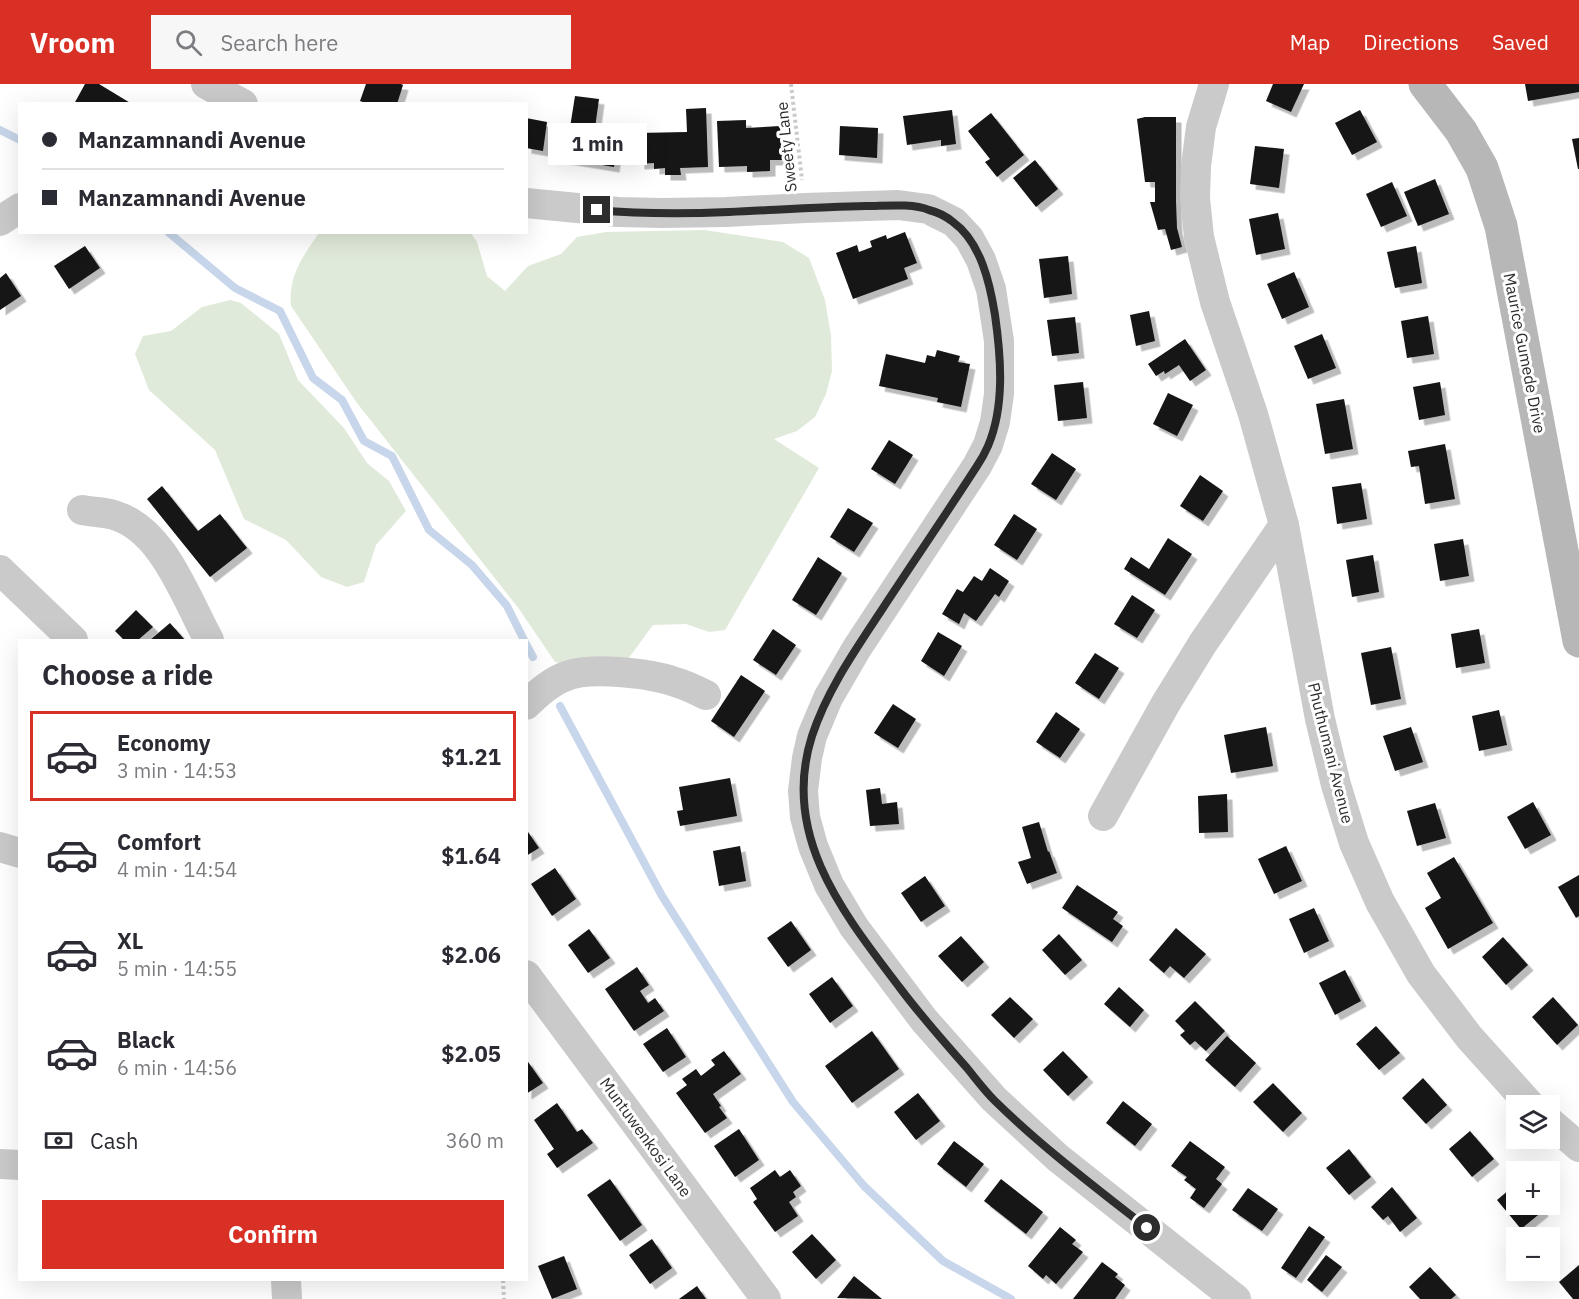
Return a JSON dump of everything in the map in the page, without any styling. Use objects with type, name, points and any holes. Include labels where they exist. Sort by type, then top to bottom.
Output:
[{"type":"street","points":[[206,84],[239,102]]},
{"type":"street","name":"Phuthumani Avenue","points":[[1214,84],[1201,127],[1196,166],[1195,198],[1199,237],[1215,302],[1253,414],[1284,525],[1320,719],[1336,785],[1354,843],[1380,902],[1421,974],[1469,1036],[1522,1095]]},
{"type":"street","name":"Maurice Gumede Drive","points":[[1425,84],[1461,131],[1482,168],[1502,226],[1579,640]]},
{"type":"street","points":[[528,203],[618,212],[726,212],[898,205],[928,209],[954,222],[969,238],[981,260],[991,289],[999,341],[999,383],[995,422],[988,445],[977,466],[857,648],[828,698],[812,736],[807,758],[803,791],[805,817],[813,846],[829,885],[854,927],[924,1020],[993,1099],[1058,1158],[1236,1299]]},
{"type":"street","points":[[0,221],[18,209]]},
{"type":"street","points":[[82,510],[115,515],[133,524],[149,538],[166,558],[208,639]]},
{"type":"street","points":[[1103,816],[1166,703],[1210,633],[1284,525]]},
{"type":"street","points":[[0,570],[72,639]]},
{"type":"street","points":[[534,698],[564,676],[586,671],[648,676],[674,681],[706,695]]},
{"type":"street","points":[[0,847],[18,852]]},
{"type":"street","name":"Muntuwenkosi Lane","points":[[528,978],[766,1299]]},
{"type":"street","points":[[1560,1131],[1579,1148]]},
{"type":"street","points":[[0,1164],[18,1165]]},
{"type":"street","points":[[286,1281],[287,1299]]},
{"type":"path","name":"Sweety Lane","points":[[791,84],[805,208]]},
{"type":"path","points":[[503,1281],[504,1299]]},
{"type":"green space","points":[[704,230],[783,242],[809,258],[825,300],[831,336],[832,371],[826,394],[815,417],[797,431],[774,439],[819,468],[725,630],[709,632],[686,624],[653,625],[628,659],[566,664],[555,662],[519,609],[357,403],[291,306],[291,295],[294,276],[302,258],[318,234],[472,234],[477,242],[487,276],[505,291],[528,266],[561,254],[577,237],[606,232]]},
{"type":"green space","points":[[230,300],[241,303],[279,334],[298,380],[344,428],[367,463],[389,481],[406,511],[376,545],[364,582],[347,587],[321,577],[286,540],[244,519],[215,450],[149,390],[135,354],[143,336],[171,331],[202,307]]},
{"type":"building","points":[[85,84],[99,84],[129,102],[75,102]]},
{"type":"building","points":[[366,84],[403,85],[398,102],[360,101]]},
{"type":"building","points":[[1273,84],[1304,84],[1291,112],[1266,101]]},
{"type":"building","points":[[1525,84],[1579,84],[1579,92],[1528,101]]},
{"type":"building","points":[[575,96],[599,99],[595,128],[619,132],[614,167],[565,159]]},
{"type":"building","points":[[706,108],[708,167],[680,168],[681,175],[665,175],[665,168],[654,169],[654,163],[639,164],[638,133],[687,132],[686,109]]},
{"type":"building","points":[[952,110],[956,144],[941,146],[941,140],[907,145],[903,116]]},
{"type":"building","points":[[1360,110],[1377,142],[1352,155],[1335,123]]},
{"type":"building","points":[[991,113],[1024,155],[997,177],[985,162],[990,159],[968,131]]},
{"type":"building","points":[[1176,117],[1177,228],[1182,247],[1171,250],[1165,229],[1158,230],[1150,202],[1155,202],[1155,182],[1145,182],[1137,119]]},
{"type":"building","points":[[528,118],[547,122],[543,151],[528,148]]},
{"type":"building","points":[[746,120],[746,128],[780,126],[782,160],[770,160],[770,171],[747,172],[747,166],[719,167],[717,121]]},
{"type":"building","points":[[840,126],[878,128],[877,158],[839,155]]},
{"type":"building","points":[[1579,138],[1579,169],[1578,169],[1572,139]]},
{"type":"building","points":[[1255,146],[1284,149],[1279,188],[1250,184]]},
{"type":"building","points":[[1035,160],[1058,189],[1036,207],[1013,178]]},
{"type":"building","points":[[1435,179],[1449,214],[1418,226],[1404,192]]},
{"type":"building","points":[[1392,182],[1407,216],[1381,227],[1366,194]]},
{"type":"building","points":[[1278,213],[1285,249],[1256,255],[1249,219]]},
{"type":"building","points":[[905,232],[917,263],[904,268],[908,279],[853,299],[836,253],[857,245],[859,252],[872,247],[870,241],[886,235],[887,239]]},
{"type":"building","points":[[85,246],[100,268],[69,289],[54,266]]},
{"type":"building","points":[[1416,246],[1422,283],[1395,288],[1387,252]]},
{"type":"building","points":[[1068,256],[1072,294],[1044,298],[1039,259]]},
{"type":"building","points":[[1294,272],[1309,307],[1282,319],[1267,284]]},
{"type":"building","points":[[6,273],[21,296],[0,310],[0,278]]},
{"type":"building","points":[[1149,311],[1155,341],[1136,346],[1130,315]]},
{"type":"building","points":[[1428,316],[1434,354],[1407,358],[1401,321]]},
{"type":"building","points":[[1075,317],[1079,353],[1052,356],[1047,320]]},
{"type":"building","points":[[1322,334],[1336,368],[1308,379],[1294,346]]},
{"type":"building","points":[[1185,339],[1206,370],[1190,381],[1179,365],[1165,374],[1164,371],[1156,376],[1148,364]]},
{"type":"building","points":[[937,350],[960,356],[958,362],[970,364],[961,407],[937,402],[938,398],[879,386],[886,354],[925,363],[927,355],[935,357]]},
{"type":"building","points":[[1083,382],[1087,418],[1058,421],[1054,385]]},
{"type":"building","points":[[1440,382],[1445,415],[1419,420],[1413,387]]},
{"type":"building","points":[[1168,393],[1193,405],[1177,436],[1153,424]]},
{"type":"building","points":[[1344,399],[1353,449],[1325,454],[1316,404]]},
{"type":"building","points":[[889,440],[913,455],[895,484],[871,469]]},
{"type":"building","points":[[1445,444],[1455,499],[1425,504],[1419,466],[1411,467],[1408,451]]},
{"type":"building","points":[[1052,453],[1076,469],[1056,500],[1031,484]]},
{"type":"building","points":[[1200,475],[1223,491],[1203,521],[1180,506]]},
{"type":"building","points":[[1361,483],[1367,519],[1337,524],[1332,487]]},
{"type":"building","points":[[162,486],[198,531],[220,514],[247,548],[210,577],[147,499]]},
{"type":"building","points":[[848,508],[873,523],[854,552],[830,537]]},
{"type":"building","points":[[1014,514],[1037,529],[1017,560],[994,545]]},
{"type":"building","points":[[1168,538],[1192,554],[1165,595],[1124,569],[1131,557],[1149,569]]},
{"type":"building","points":[[1463,539],[1469,576],[1440,581],[1434,544]]},
{"type":"building","points":[[1373,555],[1379,592],[1352,597],[1346,560]]},
{"type":"building","points":[[818,557],[842,573],[816,615],[792,600]]},
{"type":"building","points":[[990,568],[1009,581],[999,597],[995,594],[976,621],[964,613],[959,624],[942,614],[957,589],[963,592],[974,576],[982,581]]},
{"type":"building","points":[[1132,595],[1155,610],[1137,638],[1114,624]]},
{"type":"building","points":[[136,610],[153,627],[139,639],[123,639],[115,631]]},
{"type":"building","points":[[170,623],[184,639],[151,639]]},
{"type":"building","points":[[773,629],[796,645],[776,675],[753,660]]},
{"type":"building","points":[[1479,629],[1485,663],[1456,668],[1451,634]]},
{"type":"building","points":[[938,632],[962,646],[944,676],[921,661]]},
{"type":"building","points":[[1391,647],[1401,699],[1371,705],[1361,653]]},
{"type":"building","points":[[1095,653],[1119,668],[1099,699],[1075,683]]},
{"type":"building","points":[[741,675],[765,691],[734,737],[711,721]]},
{"type":"building","points":[[893,704],[916,719],[898,748],[874,733]]},
{"type":"building","points":[[1499,710],[1507,745],[1479,751],[1472,716]]},
{"type":"building","points":[[1056,712],[1080,729],[1060,758],[1036,742]]},
{"type":"building","points":[[1266,727],[1273,766],[1231,773],[1224,735]]},
{"type":"building","points":[[1411,727],[1423,762],[1395,771],[1383,736]]},
{"type":"building","points":[[730,778],[737,816],[680,826],[677,811],[683,810],[679,787]]},
{"type":"building","points":[[880,788],[882,804],[897,802],[899,824],[870,826],[866,790]]},
{"type":"building","points":[[1227,794],[1228,832],[1199,833],[1198,796]]},
{"type":"building","points":[[1533,802],[1551,835],[1525,849],[1507,817]]},
{"type":"building","points":[[1435,803],[1446,838],[1417,846],[1407,811]]},
{"type":"building","points":[[1039,822],[1057,873],[1027,884],[1018,862],[1031,858],[1022,827]]},
{"type":"building","points":[[528,832],[539,848],[528,855]]},
{"type":"building","points":[[740,846],[746,881],[719,886],[713,851]]},
{"type":"building","points":[[1286,846],[1302,881],[1274,894],[1258,859]]},
{"type":"building","points":[[1454,857],[1493,923],[1448,949],[1425,908],[1441,898],[1427,873]]},
{"type":"building","points":[[555,868],[576,899],[552,916],[531,884]]},
{"type":"building","points":[[1579,875],[1579,916],[1576,918],[1558,887]]},
{"type":"building","points":[[925,876],[945,906],[921,922],[901,893]]},
{"type":"building","points":[[1077,885],[1118,912],[1113,919],[1123,926],[1112,942],[1062,908]]},
{"type":"building","points":[[1314,908],[1329,941],[1304,953],[1289,919]]},
{"type":"building","points":[[791,921],[811,950],[788,967],[767,938]]},
{"type":"building","points":[[1176,928],[1206,954],[1184,978],[1170,966],[1164,973],[1149,960]]},
{"type":"building","points":[[589,929],[610,958],[588,973],[568,945]]},
{"type":"building","points":[[1059,934],[1082,960],[1065,975],[1042,950]]},
{"type":"building","points":[[961,936],[984,962],[962,982],[938,956]]},
{"type":"building","points":[[1503,937],[1528,965],[1506,985],[1482,957]]},
{"type":"building","points":[[637,967],[649,985],[640,991],[648,1003],[655,998],[664,1011],[634,1031],[605,989]]},
{"type":"building","points":[[1345,970],[1361,1001],[1335,1015],[1319,983]]},
{"type":"building","points":[[832,977],[853,1006],[830,1023],[809,994]]},
{"type":"building","points":[[1119,987],[1144,1010],[1130,1027],[1104,1004]]},
{"type":"building","points":[[1010,997],[1033,1019],[1014,1038],[991,1015]]},
{"type":"building","points":[[1553,997],[1578,1025],[1557,1045],[1532,1017]]},
{"type":"building","points":[[1195,1001],[1225,1031],[1206,1051],[1195,1041],[1190,1045],[1180,1035],[1185,1031],[1175,1021]]},
{"type":"building","points":[[1376,1026],[1400,1053],[1379,1070],[1356,1044]]},
{"type":"building","points":[[667,1028],[686,1057],[663,1072],[643,1044]]},
{"type":"building","points":[[872,1031],[899,1069],[852,1103],[825,1066]]},
{"type":"building","points":[[1227,1036],[1256,1063],[1235,1087],[1205,1060]]},
{"type":"building","points":[[724,1051],[741,1074],[713,1094],[727,1118],[705,1133],[676,1093],[687,1085],[682,1079],[696,1069],[701,1076],[715,1065],[711,1060]]},
{"type":"building","points":[[1063,1051],[1088,1077],[1068,1096],[1043,1070]]},
{"type":"building","points":[[528,1062],[543,1083],[528,1093]]},
{"type":"building","points":[[1423,1078],[1447,1105],[1426,1124],[1402,1098]]},
{"type":"building","points":[[1273,1083],[1302,1113],[1283,1132],[1253,1102]]},
{"type":"building","points":[[918,1093],[940,1121],[916,1140],[894,1112]]},
{"type":"building","points":[[1123,1101],[1152,1124],[1135,1146],[1106,1123]]},
{"type":"building","points":[[557,1103],[577,1132],[582,1129],[593,1143],[557,1168],[547,1154],[554,1149],[534,1120]]},
{"type":"building","points":[[739,1129],[759,1160],[735,1177],[714,1146]]},
{"type":"building","points":[[1470,1131],[1494,1159],[1472,1177],[1449,1149]]},
{"type":"building","points":[[954,1141],[984,1164],[966,1187],[937,1164]]},
{"type":"building","points":[[1190,1141],[1225,1167],[1216,1179],[1222,1184],[1204,1208],[1190,1198],[1196,1189],[1184,1180],[1187,1177],[1171,1166]]},
{"type":"building","points":[[1349,1149],[1371,1177],[1349,1195],[1326,1168]]},
{"type":"building","points":[[775,1170],[780,1177],[790,1170],[801,1186],[793,1192],[796,1197],[789,1202],[798,1216],[775,1232],[753,1202],[757,1199],[750,1188]]},
{"type":"building","points":[[610,1179],[642,1225],[620,1241],[587,1195]]},
{"type":"building","points":[[1001,1179],[1043,1212],[1026,1234],[984,1201]]},
{"type":"building","points":[[1392,1187],[1417,1218],[1400,1232],[1388,1216],[1383,1220],[1371,1207]]},
{"type":"building","points":[[1248,1188],[1278,1209],[1262,1231],[1232,1210]]},
{"type":"building","points":[[1506,1192],[1506,1211],[1497,1200]]},
{"type":"building","points":[[1509,1215],[1538,1215],[1523,1227],[1519,1227]]},
{"type":"building","points":[[1309,1226],[1325,1237],[1296,1278],[1281,1268]]},
{"type":"building","points":[[1060,1227],[1076,1240],[1072,1244],[1083,1252],[1056,1284],[1046,1275],[1043,1279],[1028,1266]]},
{"type":"building","points":[[812,1234],[836,1260],[816,1279],[792,1252]]},
{"type":"building","points":[[652,1239],[672,1268],[650,1284],[629,1255]]},
{"type":"building","points":[[1326,1255],[1342,1267],[1322,1292],[1307,1280]]},
{"type":"building","points":[[564,1256],[577,1289],[552,1299],[538,1266]]},
{"type":"building","points":[[1102,1262],[1118,1274],[1115,1277],[1125,1285],[1115,1299],[1073,1299]]},
{"type":"building","points":[[1579,1265],[1579,1299],[1573,1299],[1559,1282]]},
{"type":"building","points":[[1430,1267],[1456,1295],[1451,1299],[1420,1299],[1409,1287]]},
{"type":"building","points":[[854,1276],[882,1299],[837,1298]]},
{"type":"building","points":[[697,1286],[706,1299],[679,1299]]},
{"type":"waterway","points":[[0,130],[18,139]]},
{"type":"waterway","points":[[170,234],[235,288],[280,311],[313,378],[342,400],[364,441],[392,456],[429,530],[472,565],[507,606],[524,639]]},
{"type":"waterway","points":[[528,648],[533,657]]},
{"type":"waterway","points":[[560,706],[662,896],[793,1102],[864,1186],[943,1261],[1011,1299]]},
{"type":"route","points":[[597,210],[662,213],[726,212],[898,205],[928,209],[954,222],[969,238],[981,260],[991,289],[999,341],[999,394],[995,422],[988,445],[977,466],[857,648],[828,698],[812,736],[807,758],[803,791],[805,817],[813,846],[829,885],[854,927],[924,1020],[993,1099],[1058,1158],[1147,1228]]}]
